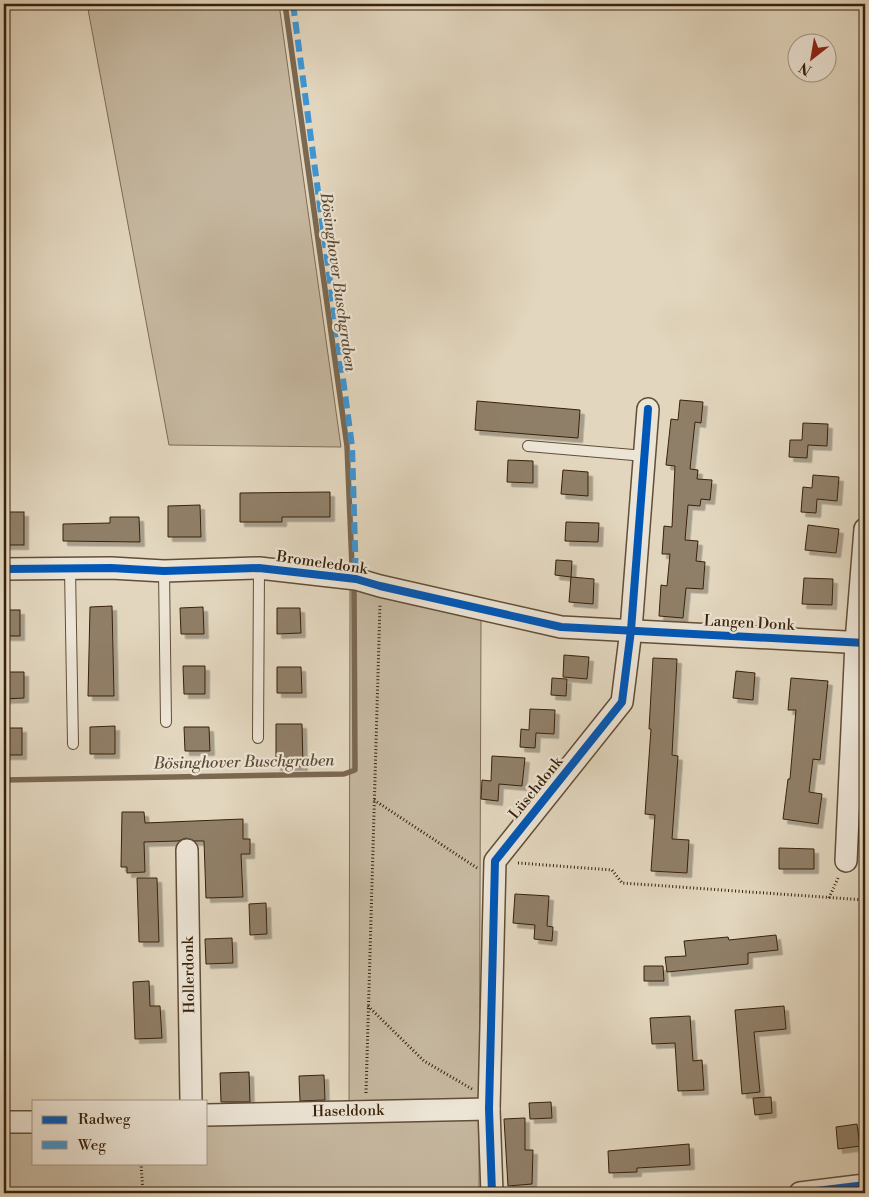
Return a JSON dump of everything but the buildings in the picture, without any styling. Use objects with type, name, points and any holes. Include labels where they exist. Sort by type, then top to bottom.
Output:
[{"type":"street","name":"Lüschdonk","points":[[495,861],[622,702],[631,630],[648,409]]},
{"type":"street","points":[[846,861],[860,643],[865,529]]},
{"type":"street","name":"Bromeledonk","points":[[4,569],[164,571],[259,568],[356,579],[562,627],[631,630]]},
{"type":"street","name":"Langen Donk","points":[[631,630],[860,643]]},
{"type":"street","name":"Hollerdonk","points":[[187,850],[191,1100]]},
{"type":"street","points":[[492,1193],[489,1104],[495,861]]},
{"type":"street","name":"Haseldonk","points":[[208,1115],[366,1111],[489,1104]]},
{"type":"street","points":[[4,1122],[32,1122]]},
{"type":"street","points":[[800,1193],[865,1186]]},
{"type":"lane","points":[[528,446],[645,456]]},
{"type":"lane","name":"Bromeledonk","points":[[258,738],[259,568]]},
{"type":"lane","points":[[70,569],[73,744]]},
{"type":"lane","points":[[164,571],[166,722]]},
{"type":"path","points":[[366,1111],[380,586]]},
{"type":"path","points":[[374,800],[462,859]]},
{"type":"path","points":[[495,861],[612,870],[622,883],[865,900]]},
{"type":"path","points":[[368,1006],[424,1062],[489,1104]]},
{"type":"path","points":[[141,1164],[143,1193]]},
{"type":"shaded area","points":[[87,4],[279,4],[341,447],[169,445]]},
{"type":"shaded area","points":[[350,581],[481,619],[479,1193],[4,1193],[4,1128],[32,1127],[32,1164],[208,1164],[208,1122],[349,1116]]},
{"type":"waterway","name":"Bösinghover Buschgraben","points":[[285,4],[347,446],[352,566]]},
{"type":"waterway","name":"Bösinghover Buschgraben","points":[[4,780],[344,774],[355,770],[354,583]]},
{"type":"marked path","points":[[293,4],[352,446],[356,579]]},
{"type":"cycle path","points":[[492,1193],[489,1109],[495,861],[622,702],[631,630],[648,409]]},
{"type":"cycle path","points":[[4,569],[111,568],[164,571],[259,568],[356,579],[561,627],[865,643]]},
{"type":"cycle path","points":[[800,1193],[865,1185]]}]
